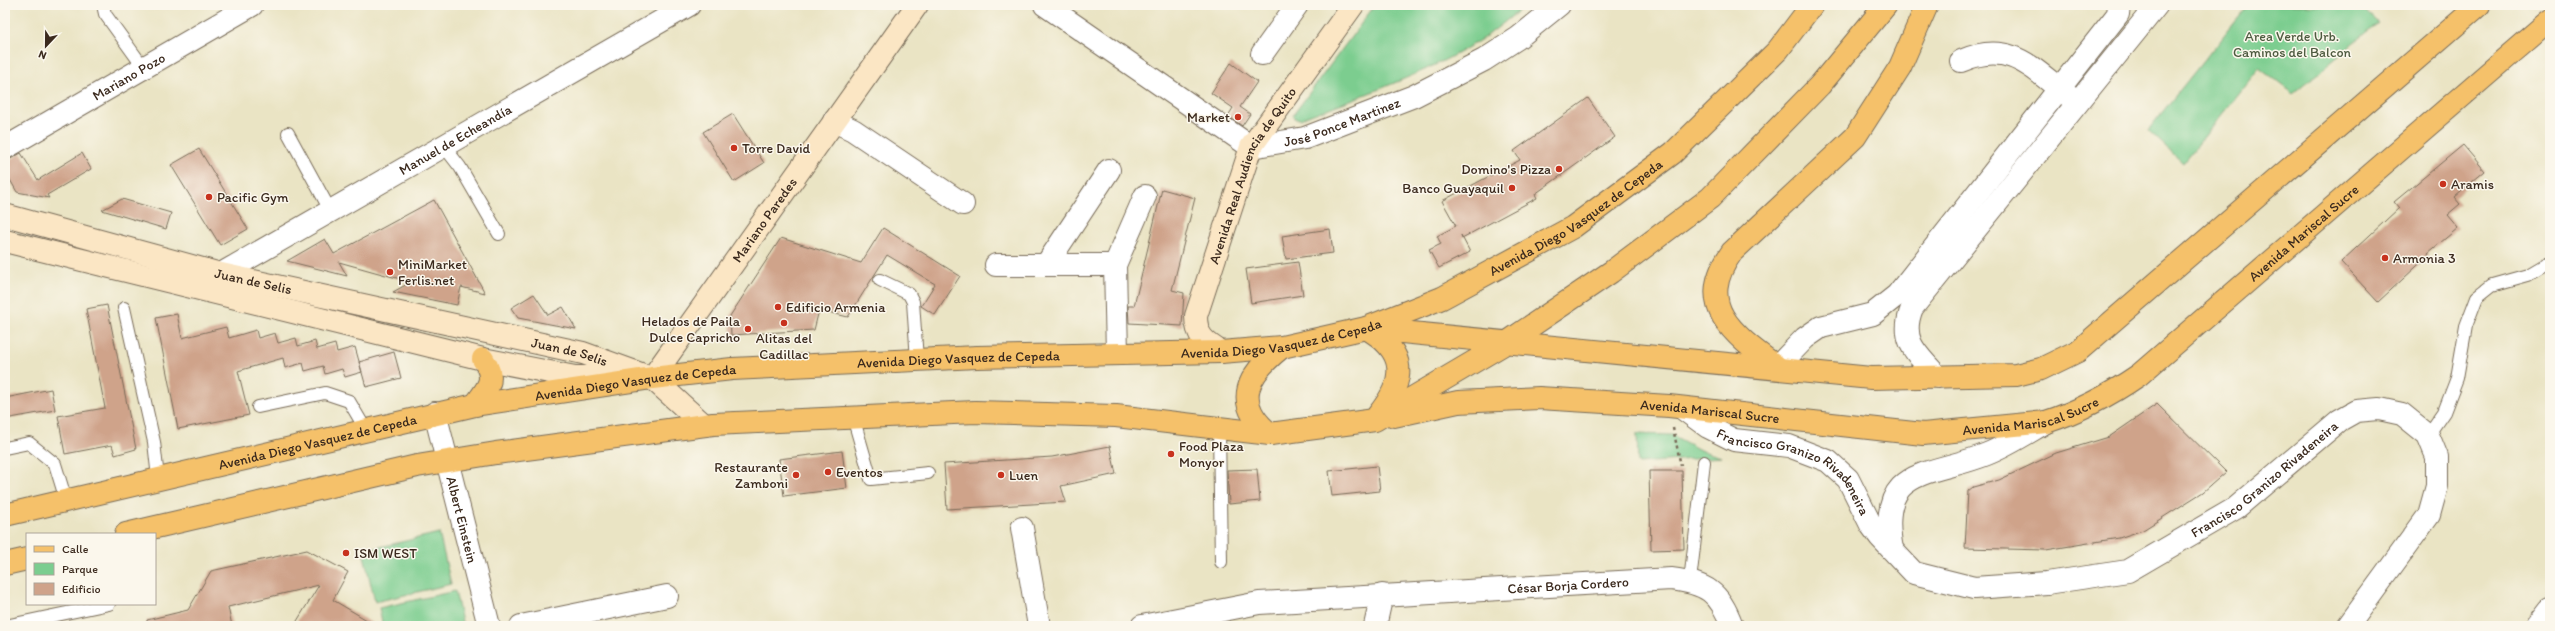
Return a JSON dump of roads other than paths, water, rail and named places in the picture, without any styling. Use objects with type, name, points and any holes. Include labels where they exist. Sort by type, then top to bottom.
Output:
[{"type":"main road","name":"Mariano Paredes","points":[[652,378],[917,5]]},
{"type":"main road","name":"Avenida Real Audiencia de Quito","points":[[1221,352],[1205,342],[1198,334],[1196,316],[1251,147],[1353,5]]},
{"type":"main road","name":"Avenida Diego Vasquez de Cepeda","points":[[5,514],[435,413],[475,405],[652,378],[732,369],[917,360],[1221,352],[1282,347],[1366,328],[1442,298],[1573,227],[1673,153],[1778,50],[1812,5]]},
{"type":"main road","points":[[137,533],[447,461],[704,425],[983,412],[1116,416],[1270,434],[1375,420],[1509,341],[1611,272],[1710,198],[1820,85],[1886,5]]},
{"type":"main road","points":[[1777,367],[1745,344],[1721,318],[1716,297],[1724,263],[1732,252],[1855,137],[1900,67],[1927,5]]},
{"type":"main road","points":[[1366,328],[1777,367],[1870,378],[2016,375],[2041,369],[2078,351],[2479,5]]},
{"type":"main road","name":"Avenida Mariscal Sucre","points":[[1375,420],[1465,401],[1539,398],[1676,407],[1923,434],[2046,422],[2065,416],[2109,395],[2140,375],[2550,20]]},
{"type":"main road","name":"Juan de Selis","points":[[5,215],[221,274],[366,307],[582,353],[652,378]]},
{"type":"main road","name":"Juan de Selis","points":[[5,241],[483,359],[576,377],[652,378]]},
{"type":"main road","points":[[360,329],[366,307]]},
{"type":"main road","points":[[1366,328],[1383,338],[1393,349],[1399,370],[1388,402],[1375,420]]},
{"type":"main road","points":[[1270,434],[1251,415],[1247,402],[1248,390],[1252,377],[1264,362],[1282,347]]},
{"type":"main road","points":[[475,405],[490,383],[490,370],[483,359]]},
{"type":"main road","points":[[652,378],[704,425]]},
{"type":"main road","points":[[5,564],[26,559]]},
{"type":"street","name":"Mariano Pozo","points":[[5,148],[252,5]]},
{"type":"street","name":"Manuel de Echeandía","points":[[221,274],[443,145],[689,5]]},
{"type":"street","points":[[1045,5],[1251,147]]},
{"type":"street","points":[[1262,54],[1297,5]]},
{"type":"street","name":"José Ponce Martinez","points":[[1251,147],[1305,138],[1414,96],[1489,56],[1518,38],[1559,5]]},
{"type":"street","points":[[1777,367],[1805,338],[1821,328],[1861,319],[1873,314],[1890,302],[1944,252],[2020,174],[2157,5]]},
{"type":"street","points":[[1938,377],[1912,347],[1906,326],[1912,308],[1944,252],[2004,158],[2059,89],[2118,10],[2136,30]]},
{"type":"street","points":[[1961,61],[1988,52],[2000,52],[2030,66],[2077,102]]},
{"type":"street","points":[[834,121],[853,130],[963,204]]},
{"type":"street","points":[[2004,158],[2020,174]]},
{"type":"street","points":[[1046,265],[1109,170]]},
{"type":"street","points":[[1117,354],[1115,265],[1145,196]]},
{"type":"street","points":[[996,265],[1115,265]]},
{"type":"street","name":"Francisco Granizo Rivadeneira","points":[[1676,407],[1708,427],[1734,440],[1789,446],[1828,461],[1848,480],[1871,525],[1914,573],[1974,588],[2046,583],[2128,571],[2236,508],[2340,420],[2356,411],[2379,409],[2402,414],[2428,435],[2437,457],[2437,486],[2429,515],[2348,626]]},
{"type":"street","name":"Albert Einstein","points":[[435,413],[489,626]]},
{"type":"street","name":"Francisco Granizo Rivadeneira","points":[[1892,549],[1888,528],[1888,513],[1891,503],[1904,484],[1926,472],[1988,454],[2046,422]]},
{"type":"street","points":[[1022,528],[1039,626]]},
{"type":"street","name":"César Borja Cordero","points":[[1142,626],[1259,602],[1672,579],[1690,581],[1712,592],[1720,601],[1732,626]]},
{"type":"street","points":[[1375,626],[1382,594]]},
{"type":"street","points":[[521,626],[667,596]]},
{"type":"street","points":[[2537,626],[2550,609]]},
{"type":"lane","points":[[103,5],[105,14],[144,68]]},
{"type":"lane","points":[[288,133],[330,210]]},
{"type":"lane","points":[[443,145],[460,167],[499,234]]},
{"type":"lane","points":[[2428,435],[2444,412],[2457,378],[2466,326],[2477,297],[2492,285],[2528,275],[2550,262]]},
{"type":"lane","points":[[880,280],[909,294],[914,302],[917,360]]},
{"type":"lane","points":[[124,308],[154,442],[158,478]]},
{"type":"lane","points":[[258,407],[325,393],[349,401],[366,430]]},
{"type":"lane","points":[[853,417],[871,478],[928,474]]},
{"type":"lane","points":[[1219,429],[1221,562]]},
{"type":"lane","points":[[5,448],[28,443],[55,464],[66,500]]},
{"type":"lane","points":[[1690,581],[1704,462]]},
{"type":"lane","points":[[5,626],[104,605]]},
{"type":"place","name":"Market","points":[[1238,117]]},
{"type":"place","name":"Torre David","points":[[734,148]]},
{"type":"place","name":"Domino's Pizza","points":[[1559,169]]},
{"type":"place","name":"Aramis","points":[[2443,184]]},
{"type":"place","name":"Banco Guayaquil","points":[[1512,188]]},
{"type":"place","name":"Pacific Gym","points":[[209,197]]},
{"type":"place","name":"Armonia 3","points":[[2385,258]]},
{"type":"place","name":"MiniMarket Ferlis.net","points":[[390,272]]},
{"type":"place","name":"Edificio Armenia","points":[[778,307]]},
{"type":"place","name":"Alitas del Cadillac","points":[[784,323]]},
{"type":"place","name":"Helados de Paila Dulce Capricho","points":[[748,329]]},
{"type":"place","name":"Food Plaza Monyor","points":[[1171,454]]},
{"type":"place","name":"Eventos","points":[[828,472]]},
{"type":"place","name":"Restaurante Zamboni","points":[[796,475]]},
{"type":"place","name":"Luen","points":[[1001,475]]},
{"type":"place","name":"ISM WEST","points":[[346,553]]},
{"type":"park label","name":"Area Verde Urb. Caminos del Balcon","points":[[2292,44]]}]
